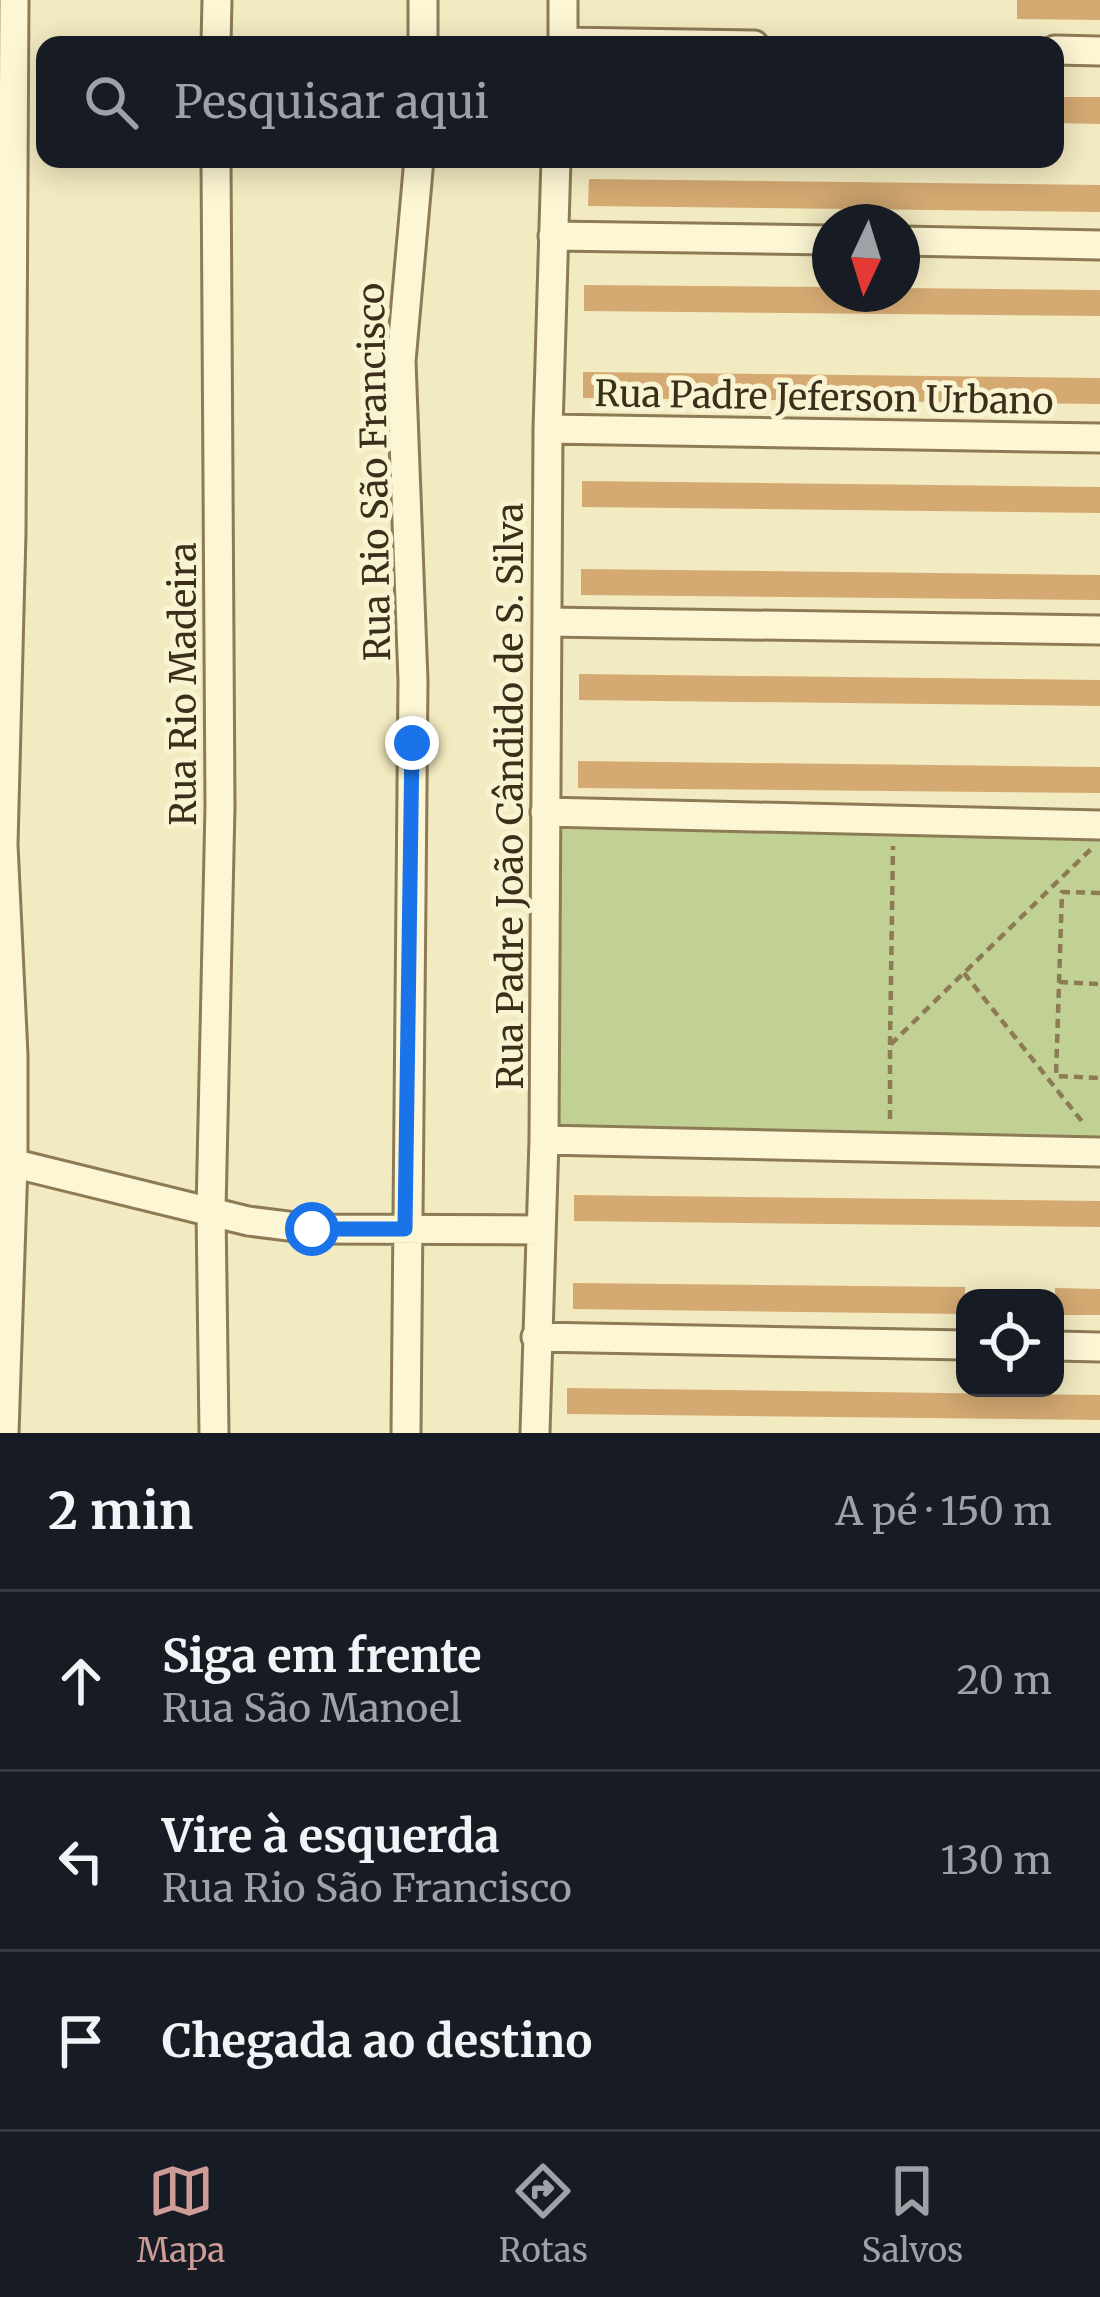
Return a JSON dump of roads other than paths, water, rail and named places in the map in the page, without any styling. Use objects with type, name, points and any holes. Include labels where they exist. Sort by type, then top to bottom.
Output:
[{"type":"street","points":[[4,1433],[6,1162],[13,1055],[3,845],[6,294],[14,151],[14,0]]},
{"type":"street","points":[[216,36],[217,0]]},
{"type":"street","points":[[423,0],[423,36]]},
{"type":"street","points":[[563,0],[563,36]]},
{"type":"street","points":[[1064,50],[1100,51]]},
{"type":"street","points":[[0,116],[14,88]]},
{"type":"street","points":[[14,151],[36,151]]},
{"type":"street","name":"Rua Rio Madeira","points":[[214,1433],[211,1210],[220,807],[216,168]]},
{"type":"street","name":"Rua Rio São Francisco","points":[[406,1433],[413,681],[401,361],[418,168]]},
{"type":"street","name":"Rua Padre João Cândido de S. Silva","points":[[536,1433],[556,168]]},
{"type":"street","points":[[553,236],[812,240]]},
{"type":"street","points":[[920,241],[1100,244]]},
{"type":"street","name":"Rua Padre Jeferson Urbano","points":[[548,429],[1100,438]]},
{"type":"street","points":[[547,622],[1100,630]]},
{"type":"street","points":[[545,812],[1099,837]]},
{"type":"street","points":[[544,1140],[1096,1143]]},
{"type":"street","points":[[6,1162],[248,1221],[312,1229],[539,1230]]},
{"type":"street","points":[[536,1337],[956,1345]]},
{"type":"street","points":[[1064,1346],[1100,1347]]}]
